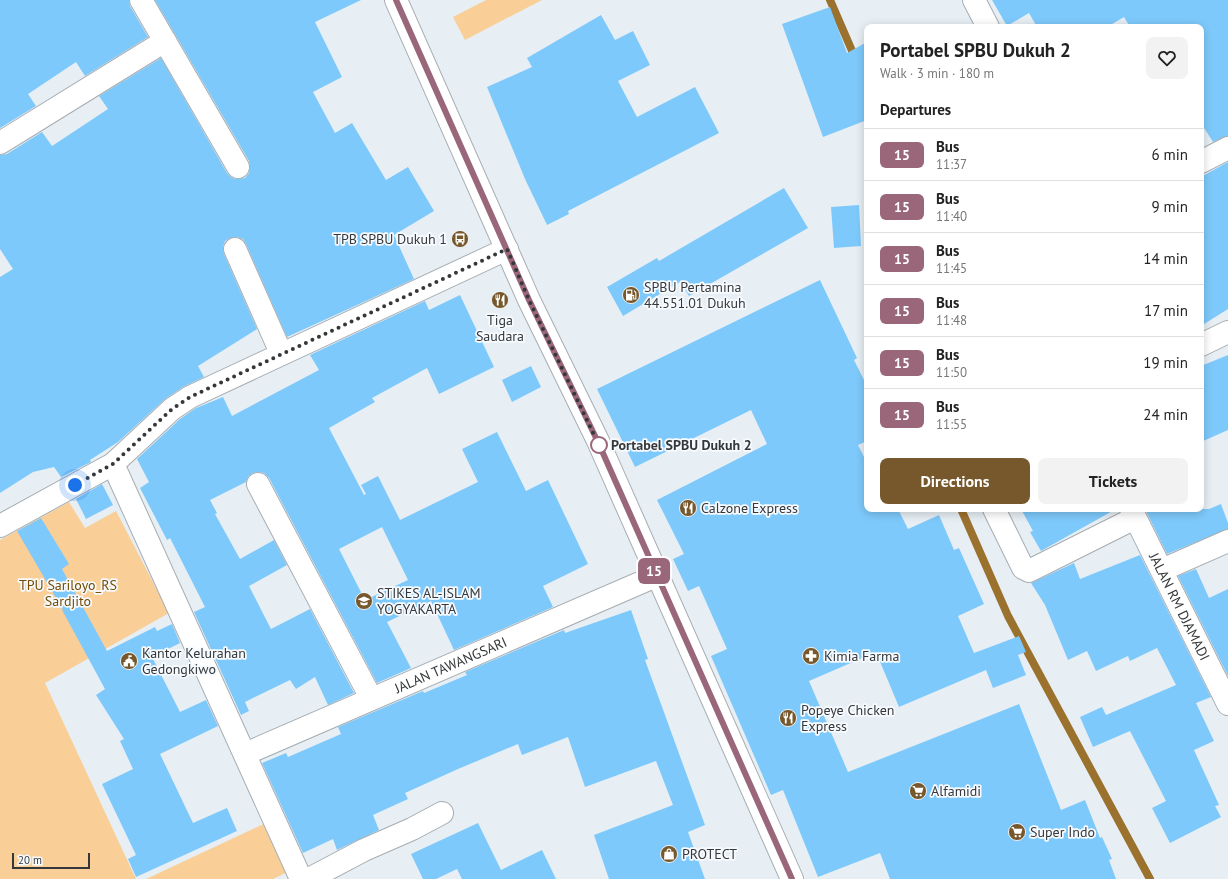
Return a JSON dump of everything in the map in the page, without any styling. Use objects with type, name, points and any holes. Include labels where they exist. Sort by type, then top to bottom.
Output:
[{"type":"street","points":[[141,0],[166,40],[238,167]]},
{"type":"street","points":[[396,0],[529,300],[598,442],[656,576],[792,879]]},
{"type":"street","points":[[974,0],[986,24]]},
{"type":"street","points":[[0,144],[166,40]]},
{"type":"street","points":[[1204,160],[1228,148]]},
{"type":"street","points":[[235,249],[281,353]]},
{"type":"street","points":[[0,526],[113,464],[182,402],[281,353],[507,249]]},
{"type":"street","points":[[1204,344],[1228,332]]},
{"type":"street","points":[[113,464],[245,754],[299,878],[412,830],[442,813]]},
{"type":"street","points":[[258,484],[371,698]]},
{"type":"street","points":[[995,512],[1023,568],[1028,571],[1133,514]]},
{"type":"street","name":"JALAN RM DJAMADI","points":[[1133,514],[1228,704]]},
{"type":"street","points":[[1162,570],[1228,541]]},
{"type":"street","name":"JALAN TAWANGSARI","points":[[245,754],[371,698],[656,576]]},
{"type":"green space","points":[[486,0],[542,0],[465,40],[453,17]]},
{"type":"green space","name":"TPU Sariloyo_RS Sardjito","points":[[69,502],[85,528],[116,511],[169,613],[45,683],[136,879],[0,879],[0,540]]},
{"type":"green space","points":[[270,821],[294,869],[273,879],[146,879]]},
{"type":"building","points":[[0,0],[129,0],[130,6],[148,37],[85,76],[76,62],[28,94],[36,106],[0,128]]},
{"type":"building","points":[[155,0],[361,0],[315,22],[342,77],[313,92],[335,133],[352,123],[386,180],[408,167],[434,211],[394,235],[414,279],[287,337],[246,244],[243,239],[237,237],[230,238],[225,241],[223,247],[224,254],[257,329],[198,366],[204,377],[183,387],[165,399],[118,442],[90,460],[91,462],[61,477],[54,467],[33,472],[0,493],[0,277],[13,269],[0,249],[0,155],[7,154],[42,132],[52,146],[108,109],[99,96],[161,58],[227,173],[232,178],[238,179],[245,178],[249,173],[249,161]]},
{"type":"building","points":[[992,0],[1228,0],[1228,136],[1213,142],[1204,128],[1204,24],[1128,24],[1124,17],[1112,24],[1035,24],[1029,13],[1010,24],[1006,24]]},
{"type":"building","points":[[830,7],[847,53],[864,44],[864,121],[823,137],[782,24]]},
{"type":"building","points":[[601,15],[615,40],[633,31],[650,65],[618,81],[637,117],[695,87],[719,133],[568,211],[569,214],[547,225],[525,179],[487,87],[532,67],[527,58]]},
{"type":"building","points":[[1228,162],[1228,309],[1204,324],[1204,175]]},
{"type":"building","points":[[784,188],[808,228],[689,296],[680,282],[623,316],[607,287],[657,258],[659,261]]},
{"type":"building","points":[[859,205],[861,246],[834,248],[831,207]]},
{"type":"building","points":[[820,280],[857,358],[854,360],[864,380],[864,442],[858,445],[864,457],[864,512],[900,512],[908,529],[939,515],[954,550],[959,548],[984,604],[958,616],[974,653],[1019,636],[1026,652],[1018,655],[1026,675],[993,688],[986,670],[899,707],[876,652],[809,681],[848,772],[1019,704],[1061,810],[1085,800],[1100,838],[1102,837],[1112,859],[1109,860],[1116,879],[890,879],[880,853],[818,877],[783,790],[771,795],[711,656],[727,649],[699,586],[688,591],[673,559],[684,554],[657,500],[767,444],[751,410],[635,467],[597,389]]},
{"type":"building","points":[[460,295],[494,367],[439,394],[427,368],[372,398],[375,402],[329,428],[364,495],[366,494],[361,485],[378,476],[400,520],[478,482],[462,449],[497,432],[526,491],[548,480],[588,564],[543,586],[553,607],[454,650],[431,601],[387,622],[411,668],[377,683],[269,478],[264,473],[253,473],[248,477],[246,482],[210,500],[217,513],[215,514],[240,559],[274,540],[287,565],[249,586],[271,629],[310,609],[354,693],[328,705],[315,677],[296,689],[290,680],[245,702],[249,711],[241,715],[194,612],[205,607],[170,538],[167,540],[140,488],[149,482],[137,459],[180,419],[196,408],[223,397],[232,416],[319,370],[310,355],[425,301],[429,310]],"holes":[[[382,527],[408,580],[365,600],[339,549]]]},
{"type":"building","points":[[1228,355],[1228,430],[1204,441],[1204,365]]},
{"type":"building","points":[[531,366],[541,387],[512,402],[502,380]]},
{"type":"building","points":[[102,484],[113,505],[86,519],[76,499]]},
{"type":"building","points":[[1221,504],[1228,523],[1228,529],[1167,554],[1146,512],[1204,512],[1204,509],[1209,509]]},
{"type":"building","points":[[1023,512],[1111,512],[1041,551],[1030,532],[1033,531]]},
{"type":"building","points":[[41,518],[69,564],[62,569],[107,651],[155,627],[157,631],[172,624],[180,643],[152,657],[180,712],[206,700],[218,726],[160,754],[193,823],[227,808],[237,831],[136,877],[128,859],[136,855],[102,784],[133,769],[120,741],[124,739],[96,695],[105,689],[63,610],[17,531]]},
{"type":"building","points":[[1140,555],[1211,697],[1196,703],[1214,741],[1194,750],[1219,805],[1215,806],[1221,817],[1170,843],[1152,808],[1166,801],[1130,731],[1093,747],[1080,717],[1102,707],[1106,715],[1176,685],[1157,648],[1130,661],[1128,656],[1096,671],[1087,651],[1068,660],[1045,605],[1031,583],[1074,563],[1080,579]]},
{"type":"building","points":[[1196,569],[1209,598],[1228,589],[1228,676],[1178,576]]},
{"type":"building","points":[[631,610],[648,659],[645,660],[705,825],[688,832],[705,879],[609,879],[594,835],[673,805],[656,761],[585,787],[568,737],[522,755],[518,744],[458,769],[405,793],[408,799],[373,815],[379,830],[337,850],[333,839],[303,853],[262,763],[286,753],[288,757],[341,734],[338,727],[423,691],[424,693],[467,675],[465,672],[564,630],[565,633]]},
{"type":"building","points":[[478,823],[501,870],[542,850],[556,879],[462,879],[457,869],[436,879],[423,879],[411,854]]},
{"type":"waterway","points":[[830,0],[856,60]]},
{"type":"waterway","points":[[962,512],[1008,616],[1150,879]]},
{"type":"bus line","name":"15","points":[[396,0],[529,300],[598,442],[656,576],[792,879]]},
{"type":"place","name":"TPB SPBU Dukuh 1","points":[[460,239]]},
{"type":"place","name":"SPBU Pertamina 44.551.01 Dukuh","points":[[631,295]]},
{"type":"place","name":"Tiga Saudara","points":[[500,300]]},
{"type":"place","name":"Portabel SPBU Dukuh 2","points":[[599,445]]},
{"type":"place","name":"Calzone Express","points":[[688,508]]},
{"type":"place","name":"STIKES AL-ISLAM YOGYAKARTA","points":[[364,601]]},
{"type":"place","name":"Kimia Farma","points":[[811,656]]},
{"type":"place","name":"Kantor Kelurahan Gedongkiwo","points":[[129,661]]},
{"type":"place","name":"Popeye Chicken Express","points":[[788,718]]},
{"type":"place","name":"Alfamidi","points":[[918,791]]},
{"type":"place","name":"Super Indo","points":[[1017,832]]},
{"type":"place","name":"PROTECT","points":[[669,854]]},
{"type":"route","points":[[75,485],[113,464],[172,409],[190,397],[507,249],[529,300],[599,445]]}]
